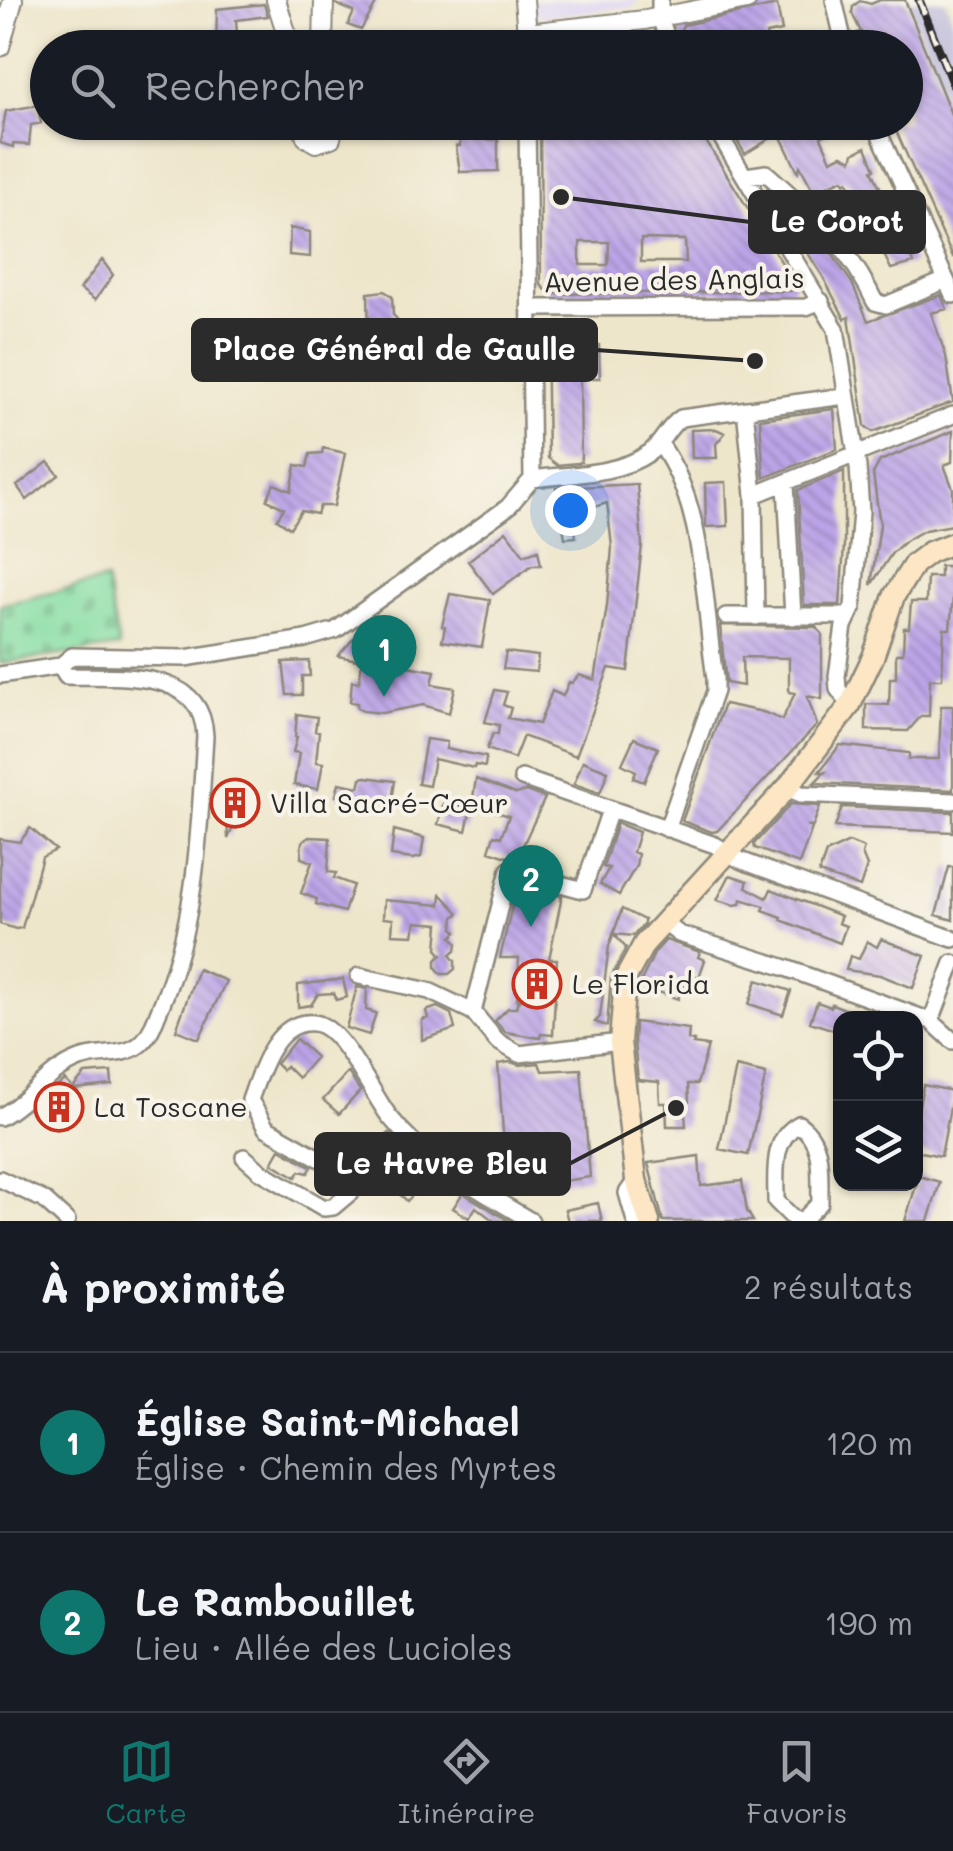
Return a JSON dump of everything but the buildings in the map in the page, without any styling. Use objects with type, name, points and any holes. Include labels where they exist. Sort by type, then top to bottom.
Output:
[{"type":"main road","points":[[649,1221],[636,1180],[620,1042],[625,979],[644,944],[787,788],[850,705],[902,580],[914,564],[953,543]]},
{"type":"street","points":[[0,47],[13,0]]},
{"type":"street","points":[[276,0],[285,30]]},
{"type":"street","points":[[323,30],[324,0]]},
{"type":"street","points":[[524,0],[526,30]]},
{"type":"street","points":[[570,30],[660,9],[747,0]]},
{"type":"street","points":[[834,0],[841,30]]},
{"type":"street","points":[[527,140],[532,479]]},
{"type":"street","points":[[723,140],[836,329],[861,512],[853,606],[837,676],[838,689],[850,705]]},
{"type":"street","points":[[746,176],[766,174],[828,228],[848,260],[860,269],[875,302],[886,305],[950,288],[882,140]]},
{"type":"street","name":"Avenue des Anglais","points":[[528,308],[806,307],[821,301]]},
{"type":"street","points":[[0,674],[60,666],[72,656],[185,658],[305,639],[336,630],[508,506],[532,479],[626,466],[660,444],[671,425],[681,418],[846,396]]},
{"type":"street","points":[[745,409],[754,496],[756,617]]},
{"type":"street","points":[[754,496],[953,415]]},
{"type":"street","points":[[660,444],[670,456],[695,520],[715,678],[715,691],[667,829]]},
{"type":"street","points":[[786,484],[792,617]]},
{"type":"street","points":[[726,616],[848,616]]},
{"type":"street","points":[[0,1117],[50,1074],[80,1059],[130,1050],[148,1036],[173,976],[196,882],[205,736],[192,698],[172,684],[66,676],[60,666]]},
{"type":"street","points":[[522,778],[953,939]]},
{"type":"street","points":[[787,788],[801,794],[953,801]]},
{"type":"street","points":[[473,1012],[510,870],[584,890],[610,810]]},
{"type":"street","points":[[663,922],[680,934],[931,1021],[953,1040]]},
{"type":"street","points":[[931,1021],[953,963]]},
{"type":"street","points":[[360,976],[429,991],[473,1012],[497,1041],[519,1054],[620,1042]]},
{"type":"street","points":[[244,1157],[260,1171],[324,1208],[333,1208],[352,1191],[353,1182],[347,1174],[266,1128],[250,1100],[266,1055],[294,1025],[315,1022],[332,1030],[390,1118],[450,1172],[531,1221]]},
{"type":"street","points":[[799,1124],[811,1132],[819,1147],[820,1203],[799,1221],[776,1201],[780,1142],[787,1131],[799,1124]]},
{"type":"street","points":[[0,1179],[44,1200],[66,1221]]},
{"type":"street","points":[[634,1221],[627,1192],[636,1180]]},
{"type":"shaded area","points":[[533,0],[639,0],[633,7],[539,17],[533,11]]},
{"type":"shaded area","points":[[908,0],[945,0],[953,21],[953,113],[923,30]]},
{"type":"green space","points":[[106,580],[119,647],[0,663],[0,605]]},
{"type":"railway","points":[[919,0],[953,85]]},
{"type":"place","name":"Le Corot","points":[[561,197]]},
{"type":"place","name":"Place Général de Gaulle","points":[[755,361]]},
{"type":"place","name":"Église Saint-Michael","points":[[384,697]]},
{"type":"place","name":"Villa Sacré-Cœur","points":[[235,803]]},
{"type":"place","name":"Le Rambouillet","points":[[531,927]]},
{"type":"place","name":"Le Florida","points":[[537,984]]},
{"type":"place","name":"La Toscane","points":[[59,1107]]},
{"type":"place","name":"Le Havre Bleu","points":[[676,1108]]}]
